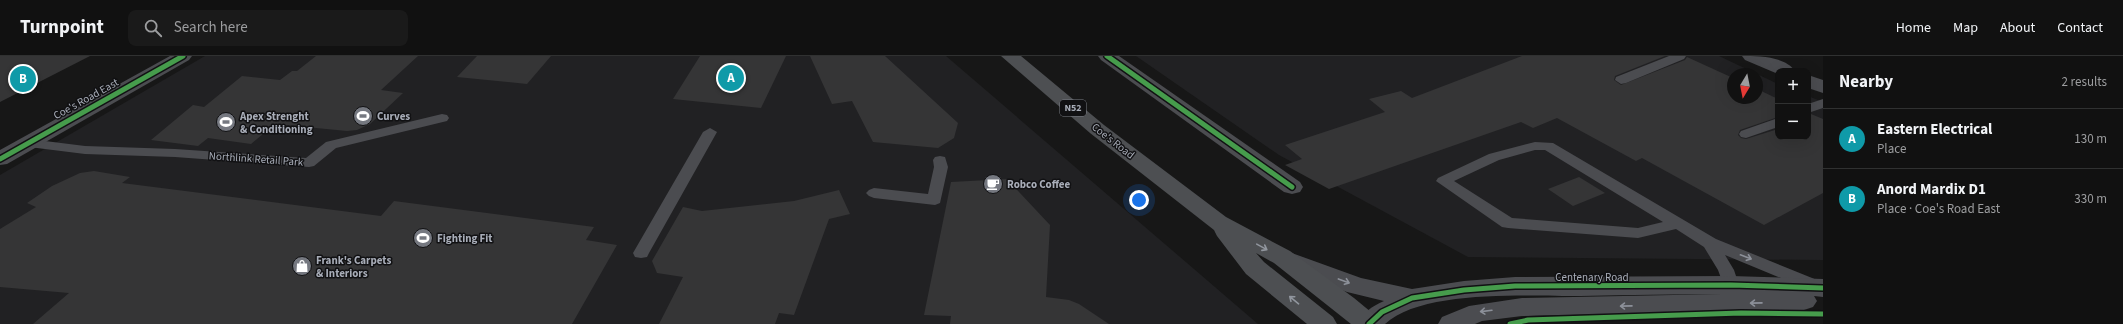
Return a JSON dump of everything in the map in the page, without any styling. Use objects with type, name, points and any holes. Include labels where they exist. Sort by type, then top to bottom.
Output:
[{"type":"main road","name":"Coe's Road","points":[[1010,56],[1097,129],[1218,222],[1282,257],[1345,304],[1368,324]]},
{"type":"main road","name":"Coe's Road","points":[[1218,222],[1255,268],[1324,324]]},
{"type":"street","name":"Coe's Road East","points":[[0,159],[183,56]]},
{"type":"street","points":[[1107,56],[1292,187]]},
{"type":"street","points":[[1751,56],[1779,68]]},
{"type":"street","points":[[1811,81],[1823,87]]},
{"type":"street","points":[[1282,257],[1356,286],[1412,298]]},
{"type":"street","name":"Centenary Road","points":[[1368,324],[1382,312],[1412,298],[1464,290],[1515,286],[1731,285],[1823,293]]},
{"type":"street","points":[[1451,324],[1478,312],[1522,307],[1823,293]]},
{"type":"lane","points":[[1621,80],[1680,56]]},
{"type":"lane","points":[[1811,109],[1823,103]]},
{"type":"lane","name":"Northlink Retail Park","points":[[29,143],[85,150],[175,153],[309,163],[331,145],[442,118]]},
{"type":"lane","points":[[1746,134],[1775,123]]},
{"type":"lane","points":[[641,253],[710,132]]},
{"type":"lane","points":[[1676,224],[1638,234],[1508,223],[1443,180],[1499,156],[1536,145],[1548,146],[1710,243],[1823,293]]},
{"type":"lane","points":[[874,193],[935,200],[941,167],[940,160]]},
{"type":"lane","points":[[1710,243],[1726,270],[1731,285]]},
{"type":"shaded area","points":[[205,56],[946,56],[1258,324],[0,324],[0,175]]},
{"type":"shaded area","points":[[1136,56],[1719,56],[1744,68],[1727,68],[1727,104],[1763,104],[1763,77],[1775,83],[1775,140],[1811,140],[1811,97],[1823,102],[1823,260],[1468,257],[1279,155]]},
{"type":"building","points":[[0,56],[90,56],[0,102]]},
{"type":"building","points":[[316,56],[418,56],[381,90],[403,93],[370,124],[357,130],[347,131],[275,124],[251,144],[208,138],[198,146],[151,140],[193,105],[204,107],[242,76],[280,80],[292,71],[297,71]]},
{"type":"building","points":[[477,56],[551,56],[527,84],[457,77]]},
{"type":"building","points":[[700,56],[786,56],[761,108],[673,99]]},
{"type":"building","points":[[810,56],[885,56],[958,123],[954,138],[938,148],[873,142],[852,101],[832,104]]},
{"type":"building","points":[[1522,56],[1665,56],[1615,76],[1614,80],[1621,85],[1685,60],[1687,57],[1727,75],[1727,104],[1763,104],[1763,92],[1775,98],[1775,118],[1740,130],[1738,135],[1741,138],[1746,139],[1775,130],[1775,140],[1811,140],[1811,114],[1823,119],[1823,193],[1764,225],[1642,158],[1636,161],[1557,118],[1533,128],[1521,122],[1329,189],[1285,165],[1302,159],[1285,145],[1385,112],[1369,99],[1401,91],[1412,98]]},
{"type":"building","name":"Frank's Carpets & Interiors","points":[[94,171],[130,177],[122,183],[381,216],[394,201],[594,227],[586,240],[617,245],[572,324],[33,324],[69,293],[0,287],[0,229],[36,207],[27,203],[52,186],[80,173]]},
{"type":"building","points":[[1579,177],[1605,193],[1573,206],[1548,189]]},
{"type":"building","points":[[1007,179],[1050,225],[1046,297],[1069,300],[1079,304],[1109,324],[950,324],[951,316],[924,315],[951,182]]},
{"type":"building","points":[[839,190],[850,214],[829,219],[794,315],[779,313],[775,324],[659,324],[683,277],[657,273],[652,261],[683,207],[702,211],[794,201]]},
{"type":"cycle path","points":[[0,159],[183,56]]},
{"type":"cycle path","points":[[1107,56],[1292,187]]},
{"type":"cycle path","points":[[1369,324],[1382,312],[1412,298],[1464,290],[1515,286],[1575,287],[1731,285],[1823,288]]},
{"type":"cycle path","points":[[1510,324],[1528,320],[1741,313],[1823,314]]},
{"type":"place","name":"Eastern Electrical","points":[[731,78]]},
{"type":"place","name":"Anord Mardix D1","points":[[23,79]]},
{"type":"place","name":"Curves","points":[[363,116]]},
{"type":"place","name":"Apex Strenght & Conditioning","points":[[226,122]]},
{"type":"place","name":"Robco Coffee","points":[[993,184]]},
{"type":"place","name":"Fighting Fit","points":[[423,238]]},
{"type":"place","name":"Frank's Carpets & Interiors","points":[[302,266]]}]
